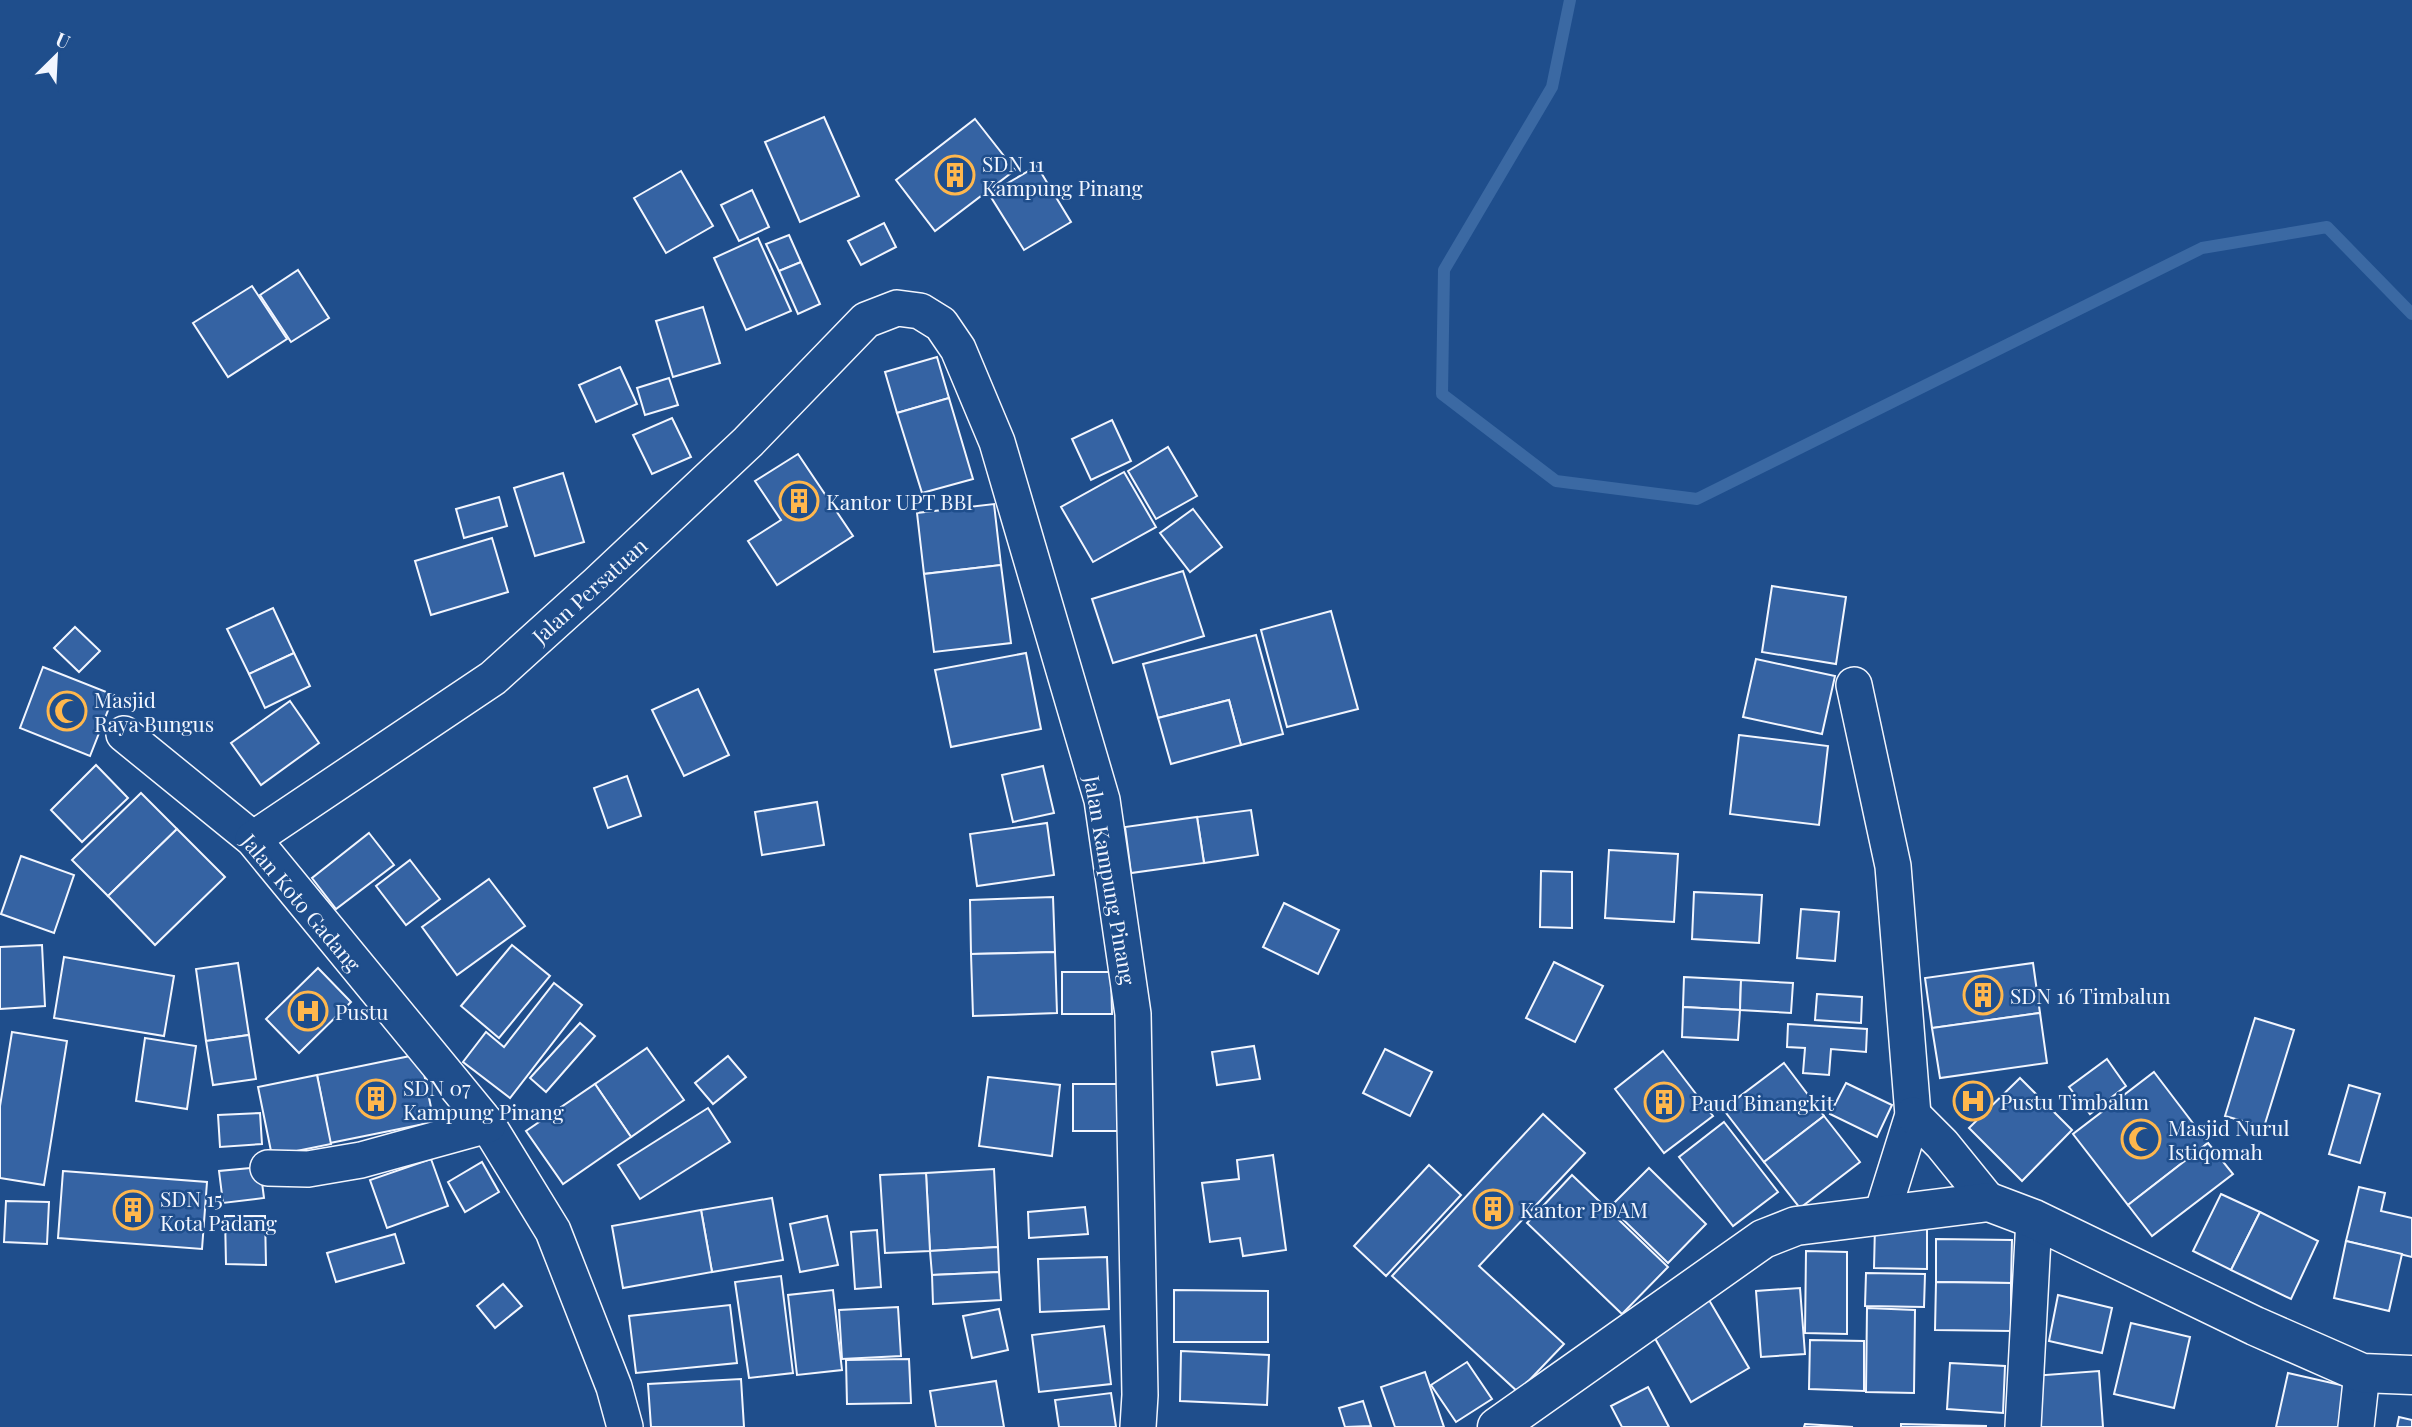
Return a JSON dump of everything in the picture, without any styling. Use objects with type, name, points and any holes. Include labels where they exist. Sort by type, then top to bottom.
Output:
[{"type":"street","name":"Jalan Persatuan","points":[[253,839],[492,678],[748,442],[866,320],[897,308]]},
{"type":"street","name":"Jalan Kampung Pinang","points":[[897,308],[920,311],[941,324],[957,349],[997,442],[1102,800],[1133,1014],[1139,1427]]},
{"type":"street","points":[[1854,685],[1893,866],[1913,1115],[1882,1214]]},
{"type":"street","name":"Jalan Koto Gadang","points":[[124,734],[253,839],[488,1125],[553,1231],[614,1387],[625,1427]]},
{"type":"street","points":[[1913,1115],[1942,1144],[1989,1202]]},
{"type":"street","points":[[268,1168],[307,1169],[361,1160],[488,1125]]},
{"type":"street","points":[[1497,1427],[1763,1239],[1796,1226],[1989,1202],[2034,1219],[2255,1326],[2362,1373],[2412,1375]]},
{"type":"street","points":[[2023,1427],[2034,1219]]},
{"type":"street","points":[[2357,1427],[2362,1373]]},
{"type":"building","points":[[824,117],[859,196],[800,222],[765,142]]},
{"type":"building","name":"SDN 11 Kampung Pinang","points":[[975,119],[1015,170],[935,231],[896,180]]},
{"type":"building","points":[[1037,166],[1071,222],[1024,250],[989,194]]},
{"type":"building","points":[[681,171],[713,226],[666,253],[634,198]]},
{"type":"building","points":[[752,190],[769,227],[739,241],[721,205]]},
{"type":"building","points":[[884,223],[896,247],[861,265],[848,241]]},
{"type":"building","points":[[789,235],[801,262],[779,271],[766,244]]},
{"type":"building","points":[[758,238],[791,311],[746,330],[714,258]]},
{"type":"building","points":[[801,262],[820,304],[798,314],[779,271]]},
{"type":"building","points":[[298,270],[329,318],[291,342],[260,295]]},
{"type":"building","points":[[252,286],[287,339],[228,377],[193,323]]},
{"type":"building","points":[[703,307],[720,363],[673,377],[656,321]]},
{"type":"building","points":[[937,357],[949,398],[897,413],[885,372]]},
{"type":"building","points":[[620,367],[637,404],[596,422],[579,385]]},
{"type":"building","points":[[669,378],[678,405],[645,415],[637,388]]},
{"type":"building","points":[[949,398],[973,479],[922,493],[897,413]]},
{"type":"building","points":[[672,418],[691,457],[652,474],[633,435]]},
{"type":"building","points":[[1112,420],[1131,461],[1091,480],[1072,439]]},
{"type":"building","points":[[1168,447],[1197,496],[1156,519],[1128,471]]},
{"type":"building","name":"Kantor UPT BBI","points":[[798,454],[853,536],[777,585],[748,541],[781,520],[755,481]]},
{"type":"building","points":[[1124,472],[1156,527],[1093,562],[1061,507]]},
{"type":"building","points":[[563,473],[584,542],[535,556],[514,488]]},
{"type":"building","points":[[499,497],[507,526],[464,538],[456,509]]},
{"type":"building","points":[[994,504],[1001,565],[924,574],[917,513]]},
{"type":"building","points":[[1193,509],[1222,547],[1190,572],[1160,533]]},
{"type":"building","points":[[492,538],[508,592],[431,615],[415,561]]},
{"type":"building","points":[[1001,565],[1011,643],[934,652],[924,574]]},
{"type":"building","points":[[1183,571],[1204,636],[1113,663],[1092,599]]},
{"type":"building","points":[[1772,586],[1846,597],[1836,664],[1762,652]]},
{"type":"building","points":[[273,608],[294,653],[249,674],[227,629]]},
{"type":"building","points":[[1331,611],[1358,709],[1287,727],[1261,630]]},
{"type":"building","points":[[75,627],[100,651],[79,672],[54,648]]},
{"type":"building","points":[[1256,635],[1283,734],[1241,745],[1229,700],[1158,718],[1143,664]]},
{"type":"building","points":[[294,653],[310,686],[265,708],[249,674]]},
{"type":"building","points":[[1026,653],[1041,729],[951,747],[935,670]]},
{"type":"building","points":[[1756,659],[1835,676],[1822,734],[1743,717]]},
{"type":"building","name":"Masjid Raya Bungus","points":[[43,667],[114,695],[90,756],[20,728]]},
{"type":"building","points":[[698,689],[729,755],[684,776],[652,710]]},
{"type":"building","points":[[1229,700],[1241,745],[1171,764],[1158,718]]},
{"type":"building","points":[[290,701],[319,743],[261,785],[231,743]]},
{"type":"building","points":[[1739,735],[1828,746],[1819,825],[1730,814]]},
{"type":"building","points":[[96,765],[128,798],[82,842],[51,810]]},
{"type":"building","points":[[1043,766],[1054,813],[1013,822],[1002,775]]},
{"type":"building","points":[[627,776],[641,816],[608,828],[594,788]]},
{"type":"building","points":[[141,793],[177,829],[108,896],[72,860]]},
{"type":"building","points":[[817,802],[824,845],[762,855],[755,812]]},
{"type":"building","points":[[1251,810],[1258,855],[1204,863],[1197,817]]},
{"type":"building","points":[[1197,817],[1204,863],[1131,873],[1125,827]]},
{"type":"building","points":[[1047,823],[1054,875],[977,886],[970,834]]},
{"type":"building","points":[[177,829],[225,877],[155,945],[108,896]]},
{"type":"building","points":[[369,833],[394,865],[336,909],[312,878]]},
{"type":"building","points":[[1609,850],[1678,854],[1674,922],[1605,918]]},
{"type":"building","points":[[21,856],[74,875],[54,933],[1,914]]},
{"type":"building","points":[[410,860],[440,899],[406,925],[376,886]]},
{"type":"building","points":[[1541,871],[1572,872],[1572,928],[1540,927]]},
{"type":"building","points":[[489,879],[525,926],[457,975],[422,927]]},
{"type":"building","points":[[1694,892],[1762,895],[1759,943],[1692,939]]},
{"type":"building","points":[[1053,897],[1055,952],[971,954],[970,900]]},
{"type":"building","points":[[1284,903],[1339,930],[1318,974],[1263,947]]},
{"type":"building","points":[[1801,909],[1839,912],[1835,961],[1797,958]]},
{"type":"building","points":[[42,945],[45,1006],[0,1009],[0,947]]},
{"type":"building","points":[[512,945],[550,976],[499,1038],[461,1006]]},
{"type":"building","points":[[1055,952],[1057,1013],[973,1016],[971,954]]},
{"type":"building","points":[[64,957],[174,976],[164,1036],[54,1018]]},
{"type":"building","points":[[1554,962],[1603,986],[1575,1042],[1526,1018]]},
{"type":"building","points":[[238,963],[249,1035],[206,1041],[196,969]]},
{"type":"building","name":"SDN 16 Timbalun","points":[[2033,963],[2040,1013],[1932,1028],[1925,978]]},
{"type":"building","name":"Pustu","points":[[318,968],[351,1002],[299,1053],[266,1019]]},
{"type":"building","points":[[1062,972],[1111,972],[1112,1014],[1062,1014]]},
{"type":"building","points":[[1684,977],[1741,980],[1740,1010],[1683,1007]]},
{"type":"building","points":[[1741,980],[1793,983],[1791,1013],[1740,1010]]},
{"type":"building","points":[[554,983],[582,1005],[510,1098],[463,1062],[486,1032],[504,1047]]},
{"type":"building","points":[[1817,994],[1862,997],[1861,1023],[1815,1020]]},
{"type":"building","points":[[1683,1007],[1740,1010],[1738,1040],[1682,1037]]},
{"type":"building","points":[[2040,1013],[2047,1063],[1940,1078],[1932,1028]]},
{"type":"building","points":[[2255,1018],[2294,1030],[2264,1127],[2225,1116]]},
{"type":"building","points":[[580,1023],[595,1036],[546,1092],[530,1078]]},
{"type":"building","points":[[1788,1024],[1867,1029],[1866,1052],[1831,1049],[1829,1075],[1803,1073],[1805,1048],[1787,1047]]},
{"type":"building","points":[[12,1032],[67,1041],[44,1185],[0,1178],[0,1106]]},
{"type":"building","points":[[249,1035],[256,1079],[213,1085],[206,1041]]},
{"type":"building","points":[[145,1038],[196,1046],[187,1109],[136,1101]]},
{"type":"building","points":[[1254,1046],[1260,1079],[1217,1085],[1212,1052]]},
{"type":"building","points":[[647,1048],[684,1100],[631,1137],[595,1084]]},
{"type":"building","points":[[1385,1049],[1432,1072],[1410,1116],[1363,1093]]},
{"type":"building","name":"Paud Binangkit","points":[[1663,1051],[1713,1116],[1664,1153],[1615,1089]]},
{"type":"building","name":"SDN 07 Kampung Pinang","points":[[420,1054],[434,1122],[330,1143],[317,1075]]},
{"type":"building","points":[[728,1056],[746,1077],[713,1104],[695,1083]]},
{"type":"building","points":[[2107,1059],[2126,1086],[2090,1114],[2069,1087]]},
{"type":"building","points":[[1784,1063],[1824,1116],[1764,1162],[1723,1109]]},
{"type":"building","name":"Masjid Nurul Istiqomah","points":[[2154,1072],[2208,1143],[2128,1205],[2073,1134]]},
{"type":"building","points":[[317,1075],[331,1144],[272,1156],[258,1087]]},
{"type":"building","points":[[988,1077],[1060,1085],[1052,1156],[979,1146]]},
{"type":"building","points":[[2020,1078],[2072,1130],[2022,1181],[1969,1128]]},
{"type":"building","points":[[1846,1083],[1892,1105],[1877,1137],[1830,1114]]},
{"type":"building","name":"Pustu Timbalun","points":[[1974,1083],[1991,1100],[1971,1120],[1955,1103]]},
{"type":"building","points":[[595,1084],[631,1137],[563,1184],[526,1131]]},
{"type":"building","points":[[1073,1084],[1125,1084],[1126,1131],[1073,1131]]},
{"type":"building","points":[[2349,1085],[2380,1094],[2360,1163],[2329,1154]]},
{"type":"building","points":[[708,1108],[730,1142],[640,1199],[618,1165]]},
{"type":"building","points":[[260,1113],[262,1144],[220,1147],[218,1115]]},
{"type":"building","name":"Kantor PDAM","points":[[1543,1114],[1585,1153],[1479,1266],[1564,1344],[1518,1392],[1392,1276]]},
{"type":"building","points":[[1824,1116],[1860,1162],[1800,1208],[1764,1162]]},
{"type":"building","points":[[1724,1122],[1778,1192],[1733,1226],[1679,1157]]},
{"type":"building","points":[[2208,1143],[2233,1174],[2152,1236],[2128,1205]]},
{"type":"building","points":[[1273,1155],[1286,1250],[1243,1256],[1240,1238],[1210,1242],[1202,1183],[1239,1179],[1237,1160]]},
{"type":"building","points":[[431,1159],[448,1206],[387,1228],[370,1180]]},
{"type":"building","points":[[482,1162],[499,1192],[465,1212],[448,1182]]},
{"type":"building","name":"Kantor PDAM","points":[[1429,1165],[1461,1195],[1386,1276],[1354,1246]]},
{"type":"building","points":[[260,1167],[264,1198],[223,1203],[219,1171]]},
{"type":"building","points":[[1649,1168],[1706,1224],[1668,1263],[1610,1207]]},
{"type":"building","points":[[994,1169],[998,1247],[930,1251],[926,1173]]},
{"type":"building","name":"SDN 15 Kota Padang","points":[[63,1171],[207,1182],[202,1249],[58,1238]]},
{"type":"building","points":[[926,1173],[930,1251],[885,1253],[880,1175]]},
{"type":"building","name":"Kantor PDAM","points":[[1572,1175],[1668,1267],[1622,1314],[1527,1223]]},
{"type":"building","points":[[2359,1187],[2385,1193],[2381,1211],[2412,1218],[2412,1257],[2346,1241]]},
{"type":"building","points":[[2221,1194],[2260,1212],[2231,1270],[2193,1251]]},
{"type":"building","points":[[772,1198],[783,1260],[712,1272],[701,1210]]},
{"type":"building","points":[[6,1201],[49,1202],[47,1244],[4,1242]]},
{"type":"building","points":[[1085,1207],[1088,1234],[1029,1238],[1028,1212]]},
{"type":"building","points":[[701,1210],[712,1272],[623,1288],[612,1226]]},
{"type":"building","points":[[2260,1212],[2318,1241],[2291,1299],[2231,1270]]},
{"type":"building","points":[[225,1216],[265,1216],[266,1265],[226,1264]]},
{"type":"building","points":[[827,1216],[838,1265],[800,1272],[790,1224]]},
{"type":"building","points":[[1875,1225],[1927,1226],[1927,1269],[1874,1268]]},
{"type":"building","points":[[877,1230],[881,1287],[855,1289],[851,1232]]},
{"type":"building","points":[[395,1234],[404,1263],[336,1282],[327,1253]]},
{"type":"building","points":[[1936,1239],[2012,1240],[2011,1283],[1936,1282]]},
{"type":"building","points":[[2346,1241],[2402,1254],[2389,1311],[2334,1298]]},
{"type":"building","points":[[998,1247],[999,1272],[932,1275],[930,1251]]},
{"type":"building","points":[[1806,1251],[1847,1252],[1847,1334],[1805,1333]]},
{"type":"building","points":[[1107,1257],[1109,1309],[1040,1312],[1038,1259]]},
{"type":"building","points":[[999,1272],[1001,1300],[933,1304],[932,1275]]},
{"type":"building","points":[[1866,1273],[1925,1274],[1924,1307],[1865,1306]]},
{"type":"building","points":[[781,1276],[793,1373],[749,1378],[735,1282]]},
{"type":"building","points":[[1936,1282],[2011,1283],[2011,1331],[1935,1330]]},
{"type":"building","points":[[503,1284],[522,1306],[495,1328],[477,1306]]},
{"type":"building","points":[[1800,1288],[1805,1354],[1761,1357],[1756,1291]]},
{"type":"building","points":[[833,1290],[842,1370],[797,1375],[788,1295]]},
{"type":"building","points":[[1174,1290],[1268,1291],[1268,1342],[1174,1342]]},
{"type":"building","points":[[2058,1295],[2112,1308],[2102,1353],[2049,1341]]},
{"type":"building","points":[[1709,1300],[1749,1368],[1691,1402],[1652,1333]]},
{"type":"building","points":[[730,1305],[737,1363],[636,1373],[629,1316]]},
{"type":"building","points":[[898,1307],[901,1356],[842,1359],[839,1310]]},
{"type":"building","points":[[1867,1308],[1915,1310],[1914,1393],[1866,1392]]},
{"type":"building","points":[[999,1309],[1008,1350],[972,1358],[963,1316]]},
{"type":"building","points":[[2131,1323],[2190,1337],[2174,1408],[2114,1394]]},
{"type":"building","points":[[1104,1326],[1111,1384],[1039,1392],[1032,1335]]},
{"type":"building","points":[[1810,1340],[1864,1341],[1864,1391],[1809,1389]]},
{"type":"building","points":[[1181,1351],[1269,1355],[1267,1405],[1180,1401]]},
{"type":"building","points":[[909,1359],[911,1403],[847,1404],[846,1360]]},
{"type":"building","points":[[1467,1362],[1492,1399],[1456,1422],[1431,1385]]},
{"type":"building","points":[[1950,1363],[2005,1366],[2003,1413],[1947,1409]]},
{"type":"building","points":[[2099,1371],[2103,1427],[2036,1427],[2032,1376]]},
{"type":"building","points":[[1425,1372],[1444,1427],[1395,1427],[1381,1387]]},
{"type":"building","points":[[2288,1373],[2354,1388],[2345,1427],[2276,1427]]},
{"type":"building","points":[[741,1379],[744,1427],[651,1427],[648,1384]]},
{"type":"building","points":[[996,1381],[1004,1427],[936,1427],[930,1391]]},
{"type":"building","points":[[1648,1387],[1669,1427],[1622,1427],[1611,1406]]},
{"type":"building","points":[[1111,1393],[1116,1427],[1059,1427],[1055,1400]]},
{"type":"building","points":[[1363,1401],[1371,1426],[1345,1427],[1339,1408]]},
{"type":"building","points":[[2399,1417],[2412,1420],[2412,1427],[2397,1427]]},
{"type":"building","points":[[1805,1424],[1853,1427],[1804,1427]]},
{"type":"building","points":[[1901,1424],[1986,1426],[1986,1427],[1901,1427]]},
{"type":"waterway","points":[[1570,0],[1552,87],[1444,270],[1442,394],[1556,481],[1697,499],[2202,248],[2327,227],[2412,314]]},
{"type":"place","name":"SDN 11 Kampung Pinang","points":[[955,175]]},
{"type":"place","name":"Kantor UPT BBI","points":[[799,501]]},
{"type":"place","name":"Masjid Raya Bungus","points":[[67,711]]},
{"type":"place","name":"SDN 16 Timbalun","points":[[1983,995]]},
{"type":"place","name":"Pustu","points":[[308,1011]]},
{"type":"place","name":"SDN 07 Kampung Pinang","points":[[376,1099]]},
{"type":"place","name":"Pustu Timbalun","points":[[1973,1101]]},
{"type":"place","name":"Paud Binangkit","points":[[1664,1102]]},
{"type":"place","name":"Masjid Nurul Istiqomah","points":[[2141,1139]]},
{"type":"place","name":"Kantor PDAM","points":[[1493,1209]]},
{"type":"place","name":"SDN 15 Kota Padang","points":[[133,1210]]}]
